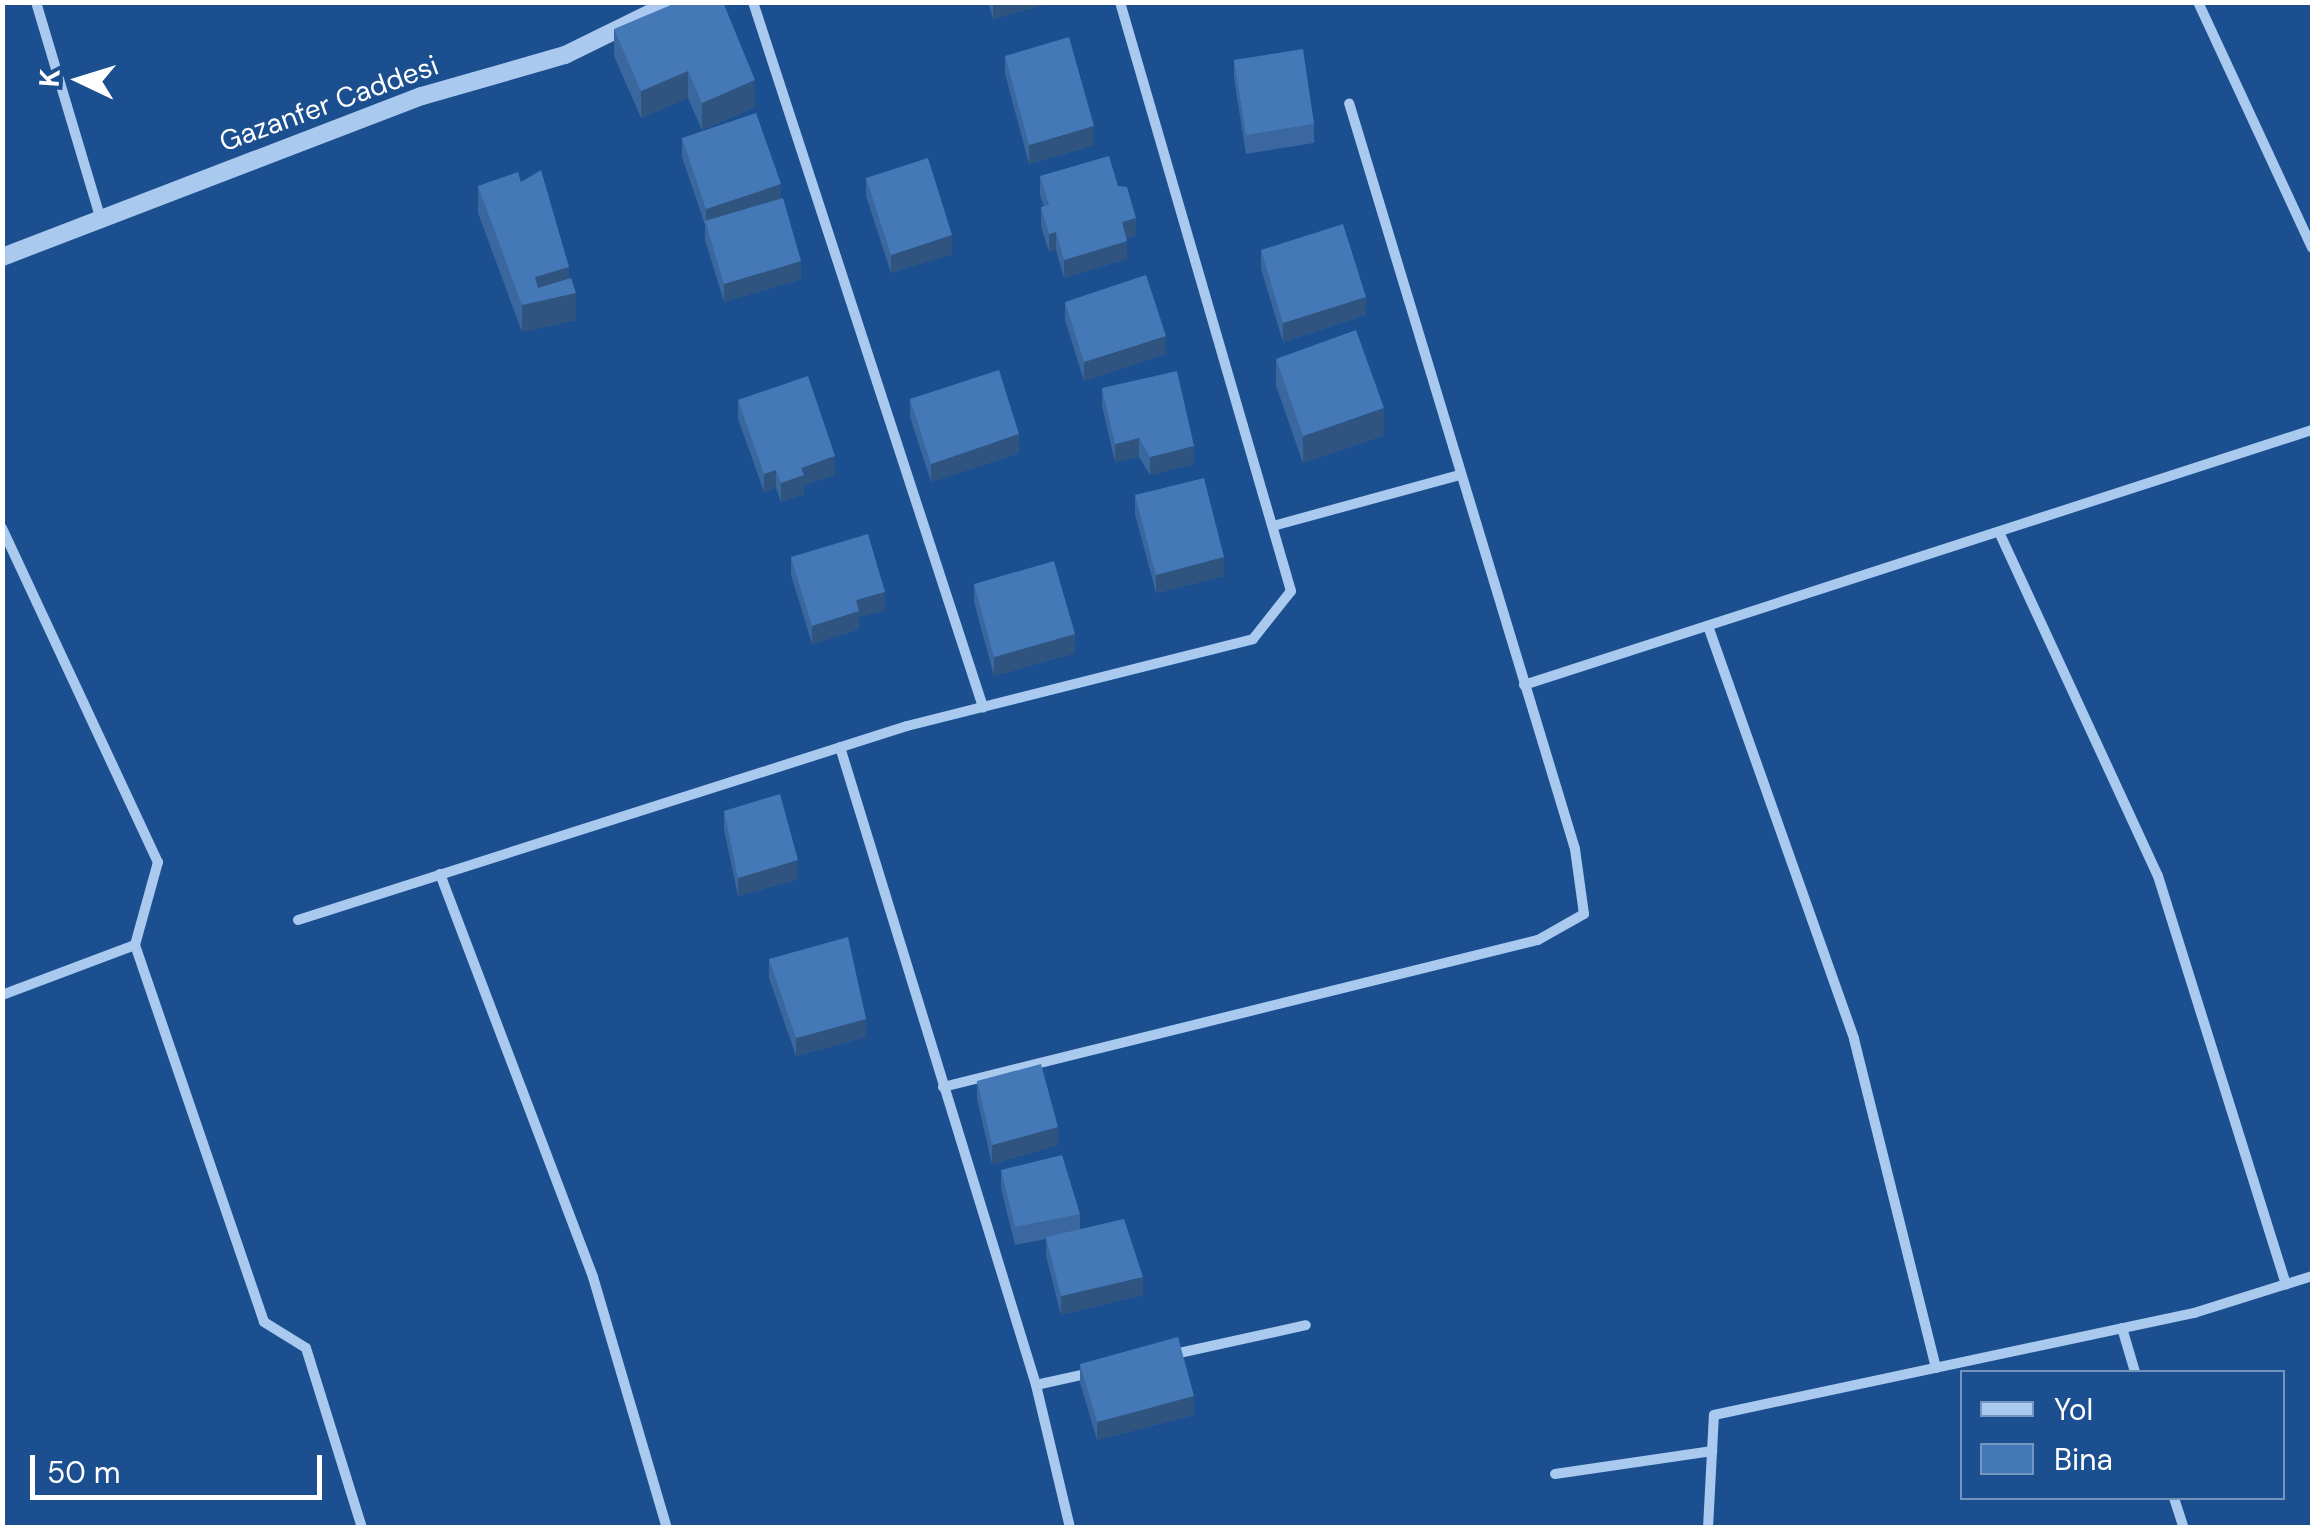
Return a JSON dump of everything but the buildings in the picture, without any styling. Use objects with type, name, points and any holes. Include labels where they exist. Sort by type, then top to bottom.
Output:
[{"type":"street","points":[[36,2],[101,220]]},
{"type":"street","name":"Gazanfer Caddesi","points":[[2,257],[422,96],[565,55],[674,2]]},
{"type":"street","points":[[753,2],[983,707]]},
{"type":"street","points":[[298,920],[840,747],[1253,640],[1292,592],[1120,2]]},
{"type":"street","points":[[2198,2],[2312,248]]},
{"type":"street","points":[[942,1087],[1538,940],[1584,914],[1575,849],[1349,103]]},
{"type":"street","points":[[1524,685],[2312,430]]},
{"type":"street","points":[[1272,526],[1460,475]]},
{"type":"street","points":[[2,528],[158,862],[135,945],[264,1322],[306,1348],[362,1528]]},
{"type":"street","points":[[1999,532],[2158,876],[2286,1284]]},
{"type":"street","points":[[1708,626],[1854,1039],[1936,1368]]},
{"type":"street","points":[[840,747],[1036,1385],[1070,1528]]},
{"type":"street","points":[[440,874],[594,1278],[668,1528]]},
{"type":"street","points":[[2,995],[135,945]]},
{"type":"street","points":[[1708,1528],[1714,1415],[2194,1313],[2312,1276]]},
{"type":"street","points":[[1152,1359],[1306,1325]]},
{"type":"street","points":[[2122,1328],[2134,1370]]},
{"type":"street","points":[[1036,1385],[1094,1372]]},
{"type":"street","points":[[1555,1474],[1712,1451]]},
{"type":"street","points":[[2175,1500],[2184,1528]]}]
